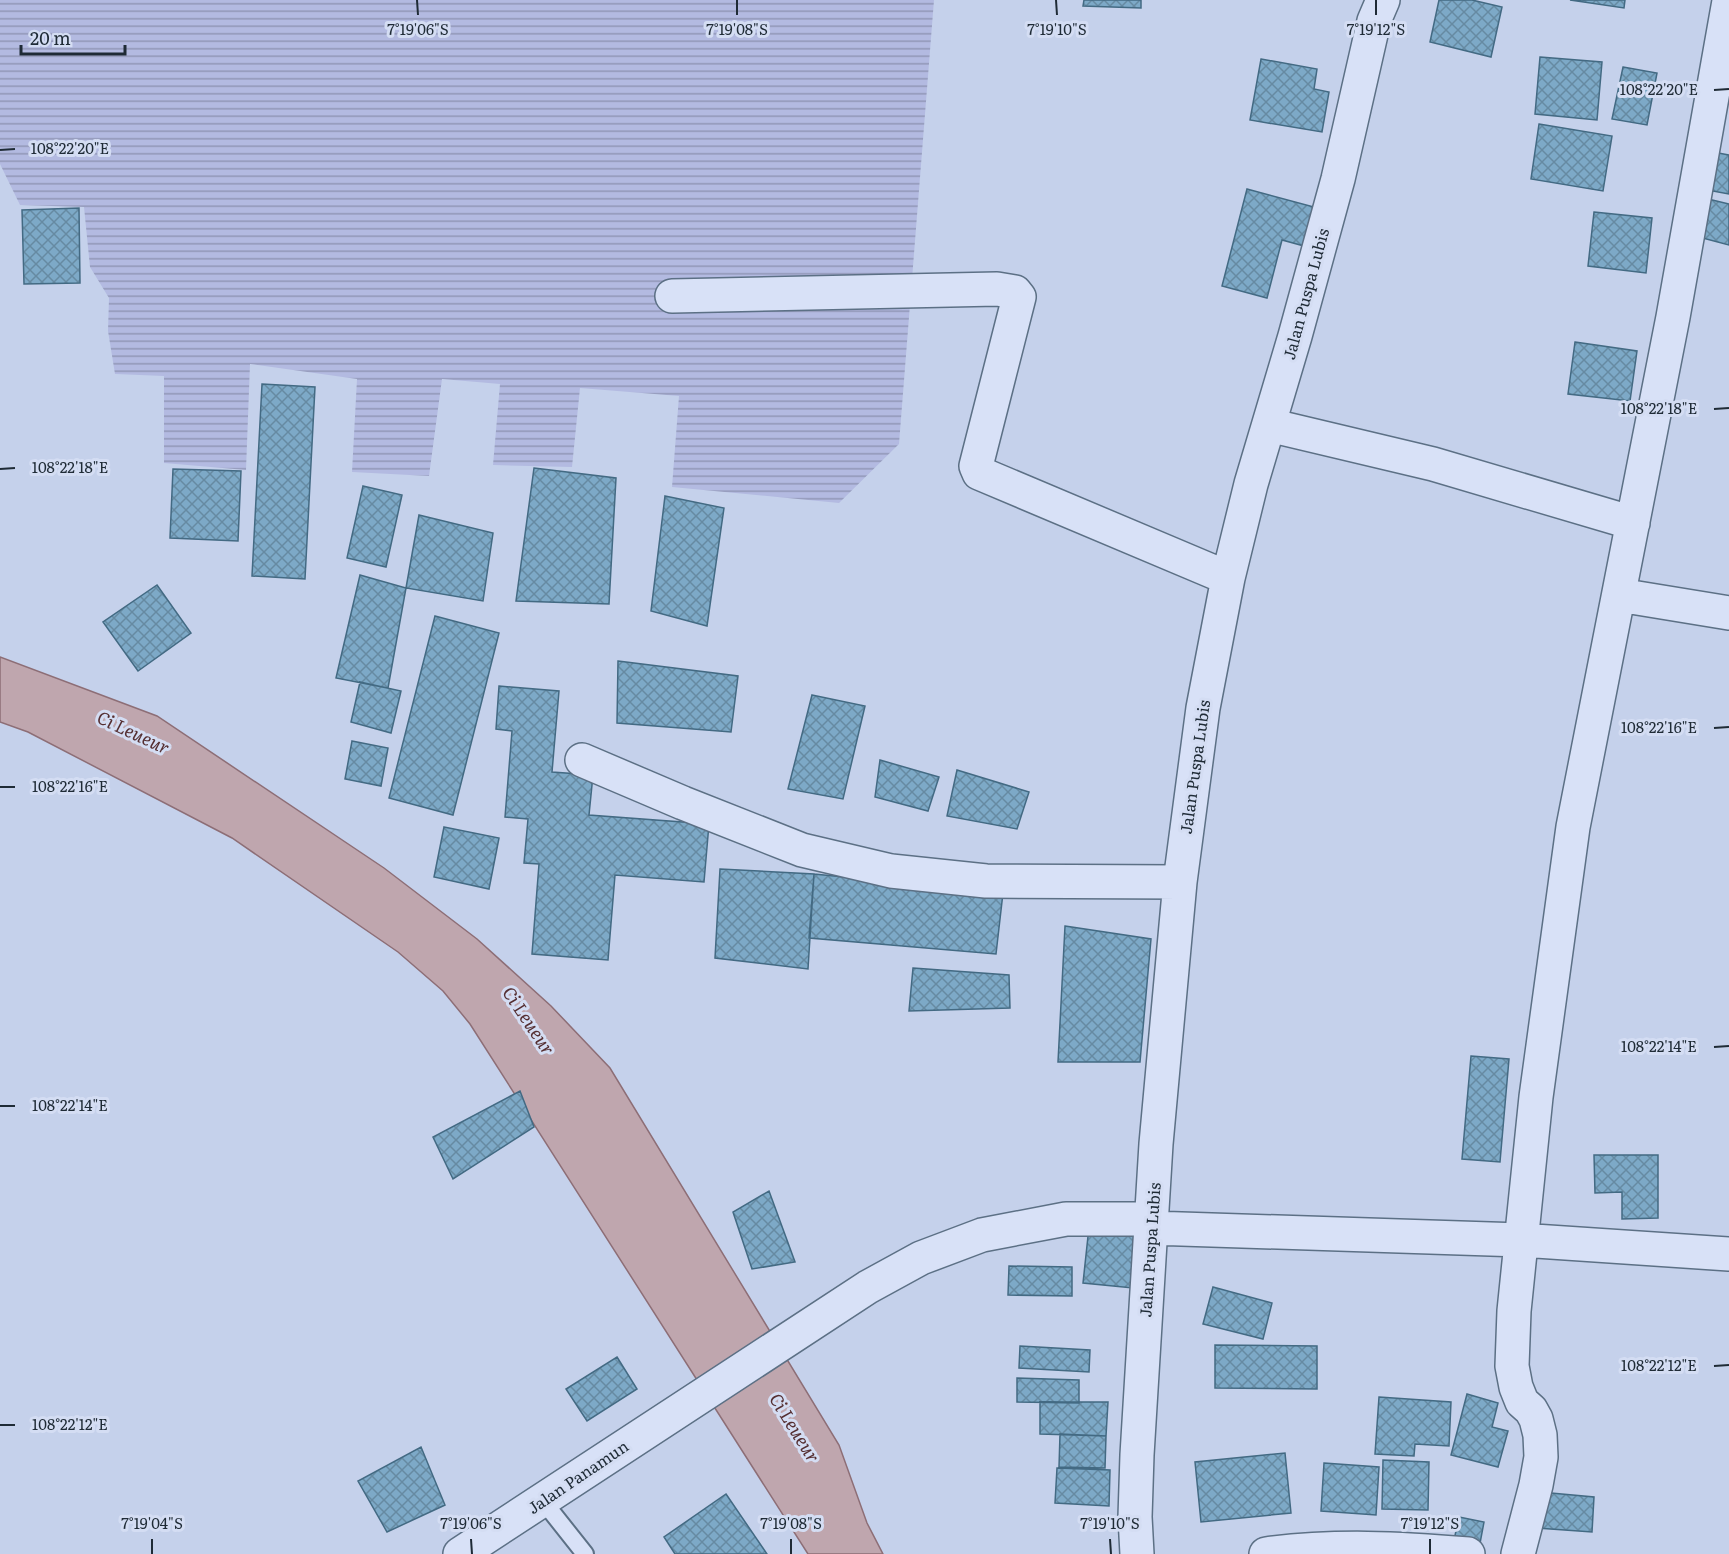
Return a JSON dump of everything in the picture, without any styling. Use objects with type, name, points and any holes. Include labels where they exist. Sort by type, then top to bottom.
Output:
[{"type":"street","name":"Jalan Puspa Lubis","points":[[1137,1554],[1135,1517],[1137,1455],[1156,1144],[1180,882],[1203,708],[1217,627],[1251,484],[1338,179],[1374,21],[1383,0]]},
{"type":"street","points":[[1518,1554],[1541,1457],[1540,1435],[1536,1419],[1531,1410],[1522,1402],[1512,1366],[1514,1311],[1536,1097],[1573,827],[1673,317],[1729,1]]},
{"type":"street","points":[[672,296],[997,289],[1015,292],[1019,297],[976,466],[979,473],[1228,578]]},
{"type":"street","points":[[1269,425],[1433,464],[1633,523]]},
{"type":"street","points":[[1619,595],[1729,613]]},
{"type":"street","points":[[582,760],[802,850],[891,871],[986,881],[1180,882]]},
{"type":"street","name":"Jalan Panamun","points":[[460,1554],[868,1287],[921,1258],[982,1235],[1066,1219],[1521,1240],[1729,1254]]},
{"type":"street","points":[[1266,1554],[1297,1550],[1404,1548],[1468,1554]]},
{"type":"lane","points":[[543,1501],[585,1554]]},
{"type":"shaded area","points":[[0,0],[934,0],[899,444],[839,503],[672,487],[679,396],[580,388],[572,467],[493,465],[500,384],[442,379],[429,476],[352,472],[357,379],[250,364],[246,470],[164,463],[164,376],[115,374],[108,331],[109,298],[90,267],[84,207],[20,205],[0,164]]},
{"type":"water","name":"Ci Leueur","points":[[0,657],[157,716],[384,868],[477,939],[551,1006],[610,1068],[839,1445],[867,1523],[883,1554],[808,1554],[470,1024],[443,991],[398,952],[232,838],[28,732],[0,722]]},
{"type":"building","points":[[1084,0],[1141,0],[1141,8],[1083,6]]},
{"type":"building","points":[[1439,0],[1472,0],[1502,7],[1491,57],[1430,42]]},
{"type":"building","points":[[1570,0],[1625,0],[1624,8]]},
{"type":"building","points":[[1540,57],[1602,62],[1597,120],[1535,114]]},
{"type":"building","points":[[1261,59],[1317,69],[1314,89],[1329,92],[1322,132],[1250,120]]},
{"type":"building","points":[[1623,67],[1657,73],[1647,125],[1612,119]]},
{"type":"building","points":[[1539,124],[1612,136],[1603,191],[1531,179]]},
{"type":"building","points":[[1713,152],[1729,155],[1729,194],[1707,190]]},
{"type":"building","points":[[1247,189],[1325,210],[1315,249],[1282,240],[1267,298],[1222,286]]},
{"type":"building","points":[[1704,198],[1729,204],[1729,245],[1695,236]]},
{"type":"building","points":[[79,208],[80,283],[24,284],[22,210]]},
{"type":"building","points":[[1594,212],[1652,218],[1646,273],[1588,266]]},
{"type":"building","points":[[1575,342],[1637,351],[1630,401],[1568,394]]},
{"type":"building","points":[[262,384],[315,387],[305,579],[252,576]]},
{"type":"building","points":[[534,468],[616,478],[609,604],[516,601]]},
{"type":"building","points":[[173,469],[241,471],[238,541],[170,538]]},
{"type":"building","points":[[363,486],[402,495],[386,567],[347,558]]},
{"type":"building","points":[[665,496],[724,508],[707,626],[651,611]]},
{"type":"building","points":[[419,515],[493,533],[483,601],[406,588]]},
{"type":"building","points":[[360,575],[406,588],[388,688],[336,678]]},
{"type":"building","points":[[157,585],[191,633],[138,671],[103,622]]},
{"type":"building","points":[[435,616],[499,633],[453,815],[389,798]]},
{"type":"building","points":[[618,661],[738,676],[731,732],[617,723]]},
{"type":"building","points":[[360,682],[401,691],[391,733],[351,722]]},
{"type":"building","points":[[499,686],[559,691],[552,772],[593,775],[589,815],[709,824],[704,882],[615,875],[608,960],[532,954],[539,864],[524,863],[528,819],[505,817],[512,731],[496,729]]},
{"type":"building","points":[[812,695],[865,706],[843,799],[788,789]]},
{"type":"building","points":[[352,741],[388,748],[381,786],[345,779]]},
{"type":"building","points":[[880,760],[939,777],[928,811],[875,797]]},
{"type":"building","points":[[957,770],[1029,792],[1017,829],[947,816]]},
{"type":"building","points":[[444,827],[499,838],[489,889],[434,877]]},
{"type":"building","points":[[720,869],[814,874],[808,969],[715,958]]},
{"type":"building","points":[[814,874],[1003,893],[996,954],[809,938]]},
{"type":"building","points":[[1065,926],[1151,939],[1140,1062],[1058,1062]]},
{"type":"building","points":[[913,968],[1009,975],[1010,1008],[909,1011]]},
{"type":"building","points":[[1471,1056],[1509,1059],[1500,1162],[1462,1159]]},
{"type":"building","points":[[520,1091],[534,1127],[453,1179],[433,1137]]},
{"type":"building","points":[[1594,1155],[1658,1155],[1658,1218],[1622,1219],[1622,1192],[1595,1193]]},
{"type":"building","points":[[769,1191],[795,1262],[752,1269],[733,1212]]},
{"type":"building","points":[[1089,1227],[1139,1232],[1133,1288],[1083,1283]]},
{"type":"building","points":[[1009,1266],[1072,1267],[1072,1296],[1008,1295]]},
{"type":"building","points":[[1213,1287],[1272,1303],[1263,1339],[1203,1324]]},
{"type":"building","points":[[1215,1345],[1317,1346],[1317,1389],[1215,1388]]},
{"type":"building","points":[[1020,1346],[1090,1350],[1089,1372],[1019,1368]]},
{"type":"building","points":[[617,1357],[637,1389],[587,1421],[566,1389]]},
{"type":"building","points":[[1017,1378],[1079,1380],[1079,1403],[1017,1402]]},
{"type":"building","points":[[1467,1394],[1498,1403],[1492,1427],[1508,1431],[1498,1467],[1451,1455]]},
{"type":"building","points":[[1379,1397],[1451,1402],[1449,1446],[1415,1444],[1414,1456],[1375,1454]]},
{"type":"building","points":[[1040,1402],[1108,1402],[1106,1436],[1040,1434]]},
{"type":"building","points":[[1060,1434],[1106,1436],[1105,1468],[1059,1467]]},
{"type":"building","points":[[421,1447],[445,1505],[387,1532],[358,1481]]},
{"type":"building","points":[[1285,1453],[1291,1513],[1201,1522],[1195,1462]]},
{"type":"building","points":[[1383,1460],[1429,1462],[1428,1510],[1382,1509]]},
{"type":"building","points":[[1324,1463],[1379,1467],[1376,1515],[1321,1511]]},
{"type":"building","points":[[1057,1468],[1110,1470],[1109,1506],[1055,1503]]},
{"type":"building","points":[[1540,1492],[1594,1497],[1592,1532],[1537,1528]]},
{"type":"building","points":[[726,1494],[767,1554],[675,1554],[664,1537]]},
{"type":"building","points":[[1459,1517],[1484,1522],[1478,1554],[1451,1554]]}]
